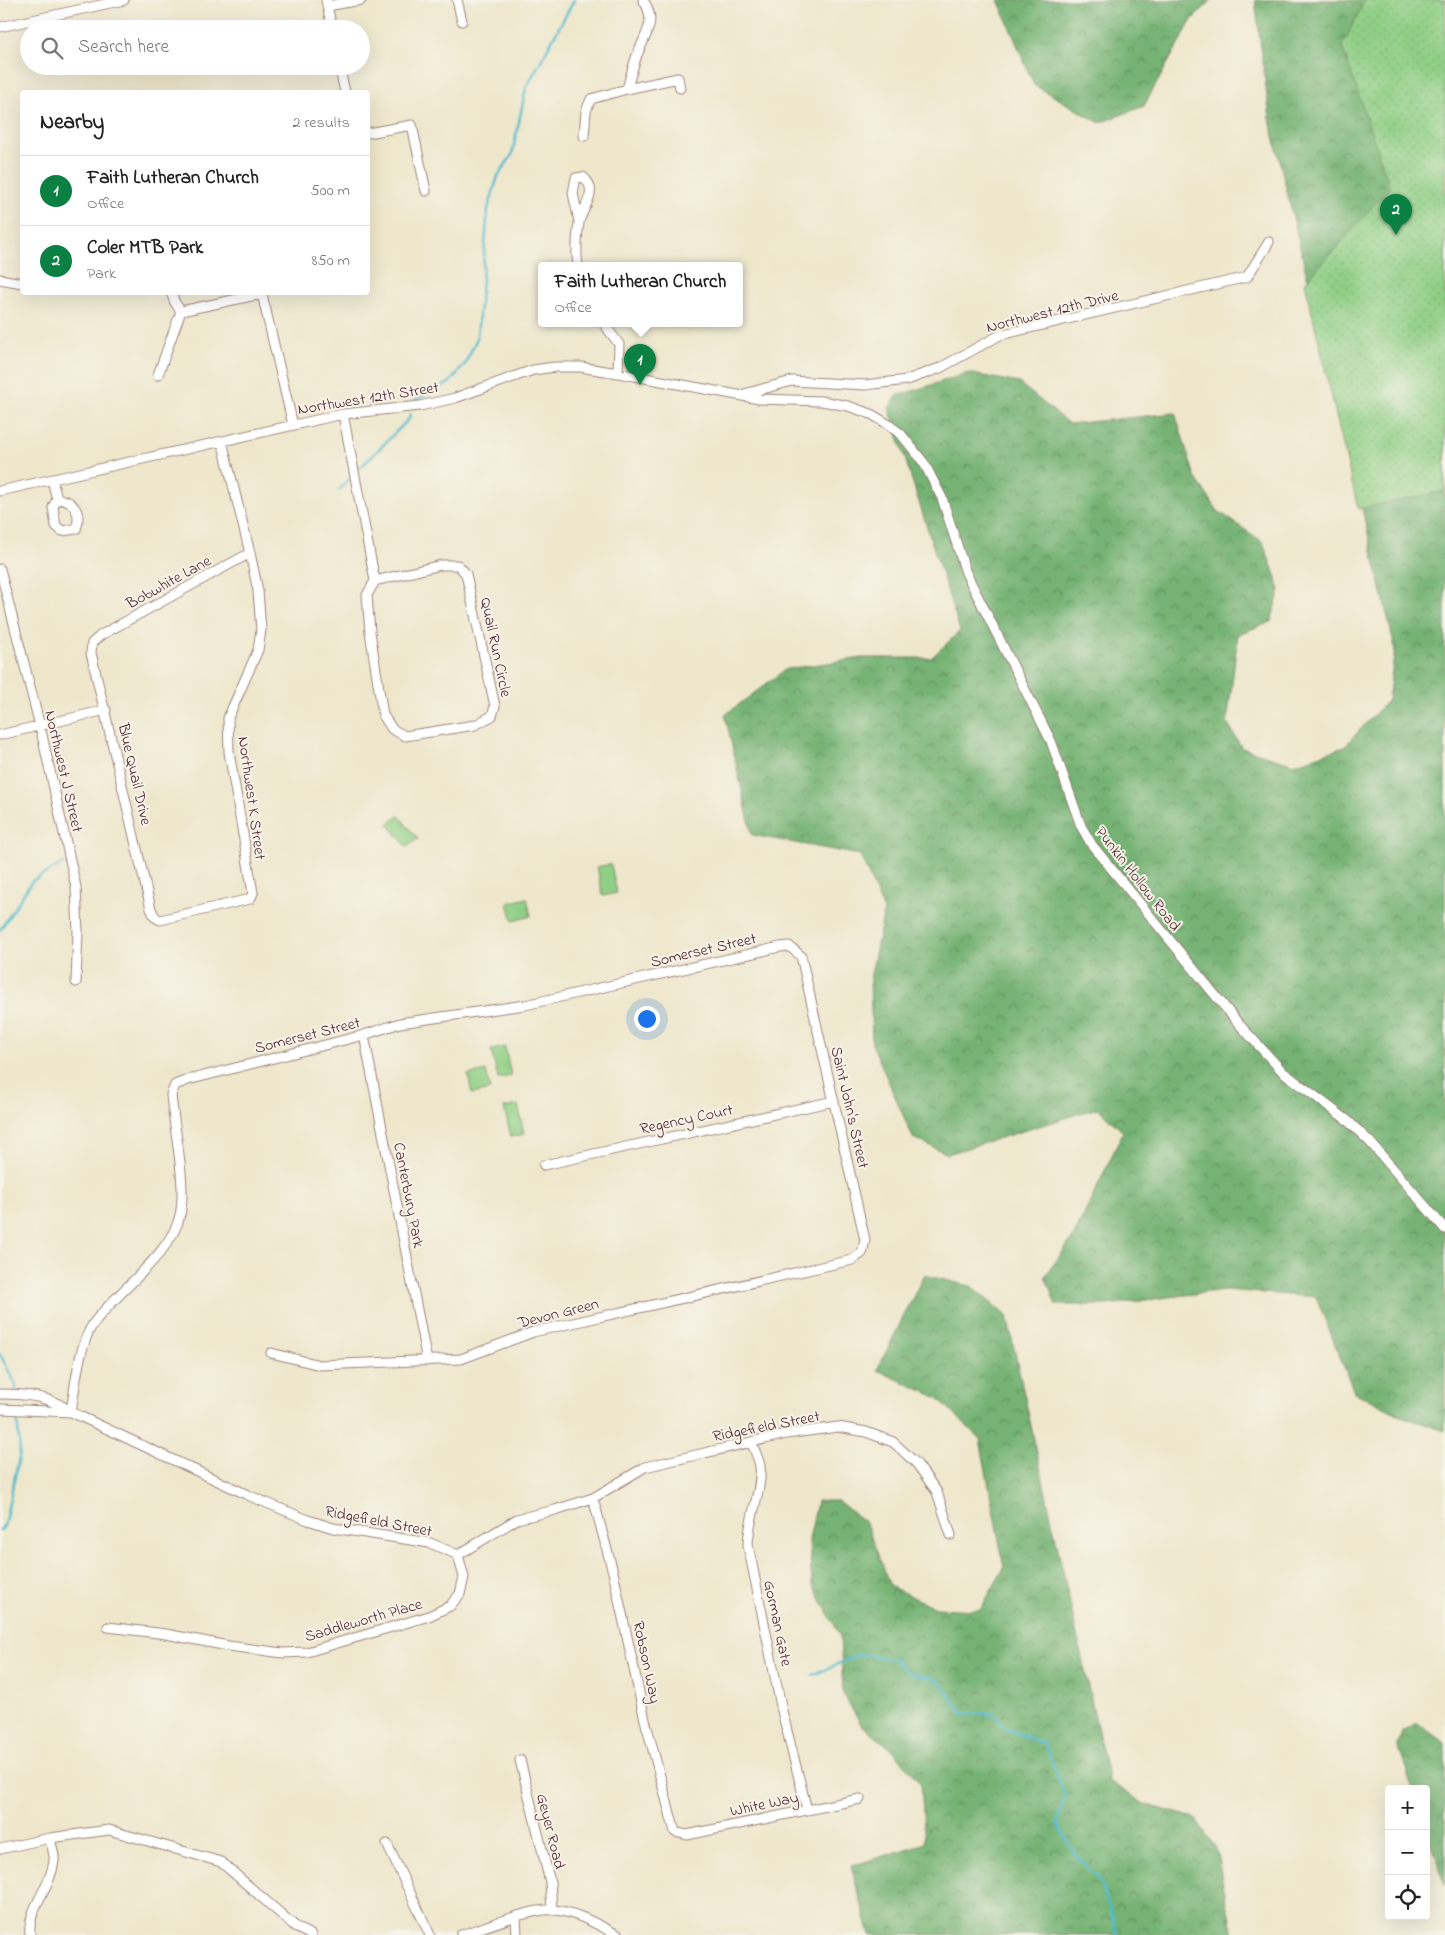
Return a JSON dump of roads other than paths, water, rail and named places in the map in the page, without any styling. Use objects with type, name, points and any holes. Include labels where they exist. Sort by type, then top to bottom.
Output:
[{"type":"street","points":[[35,20],[124,0]]},
{"type":"street","points":[[330,20],[326,3],[361,0]]},
{"type":"street","points":[[457,0],[462,21]]},
{"type":"street","points":[[627,89],[638,54],[648,35],[651,22],[648,7],[642,0]]},
{"type":"street","points":[[0,28],[20,23]]},
{"type":"street","points":[[341,75],[345,90]]},
{"type":"street","points":[[584,136],[586,111],[591,99],[678,78],[680,88]]},
{"type":"street","points":[[370,133],[412,125],[426,191]]},
{"type":"street","points":[[577,262],[576,254],[579,221]]},
{"type":"street","name":"Northwest 12th Drive","points":[[741,395],[792,381],[865,385],[907,380],[940,368],[1000,335],[1247,277],[1269,242]]},
{"type":"street","points":[[0,279],[20,283]]},
{"type":"street","points":[[172,295],[174,303],[181,311]]},
{"type":"street","points":[[181,311],[257,295]]},
{"type":"street","points":[[262,295],[293,425]]},
{"type":"street","points":[[158,375],[181,311]]},
{"type":"street","points":[[606,327],[619,344],[618,373]]},
{"type":"street","name":"Northwest 12th Street","points":[[0,491],[343,414],[420,406],[455,398],[533,370],[555,367],[580,367],[741,395]]},
{"type":"street","name":"Punkin Hollow Road","points":[[741,395],[759,398],[822,401],[848,406],[871,414],[886,423],[913,448],[924,463],[942,498],[966,572],[1051,741],[1081,826],[1092,845],[1238,1023],[1283,1072],[1347,1120],[1370,1142],[1445,1229]]},
{"type":"street","name":"Quail Run Circle","points":[[343,414],[374,581],[368,595],[370,632],[383,715],[392,729],[405,736],[475,724],[492,716],[495,706],[466,574],[458,565],[441,565],[374,581]]},
{"type":"street","name":"Northwest K Street","points":[[160,920],[250,899],[253,893],[229,752],[228,718],[258,650],[261,630],[258,592],[250,553],[222,441]]},
{"type":"street","points":[[52,480],[57,499]]},
{"type":"street","name":"Bobwhite Lane","points":[[101,635],[250,553]]},
{"type":"street","name":"Northwest J Street","points":[[0,569],[40,726],[76,887],[78,932],[76,982]]},
{"type":"street","name":"Blue Quail Drive","points":[[101,635],[92,643],[91,653],[106,710],[151,909],[154,917],[160,920]]},
{"type":"street","points":[[0,735],[106,710]]},
{"type":"street","name":"Somerset Street","points":[[71,1412],[84,1346],[92,1326],[124,1288],[172,1238],[178,1224],[182,1191],[171,1090],[175,1085],[400,1024],[524,1004],[780,947],[789,946],[801,956]]},
{"type":"street","name":"Saint John's Street","points":[[801,956],[865,1240],[862,1253],[852,1260]]},
{"type":"street","name":"Canterbury Park","points":[[364,1035],[427,1362]]},
{"type":"street","name":"Regency Court","points":[[544,1165],[834,1101]]},
{"type":"street","name":"Devon Green","points":[[271,1353],[320,1365],[427,1362],[461,1359],[533,1332],[852,1260]]},
{"type":"street","name":"Ridgefield Street","points":[[0,1394],[26,1395],[57,1401],[71,1412],[250,1496],[308,1520],[334,1528],[430,1543],[458,1555],[517,1519],[556,1510],[593,1498],[645,1467],[752,1444],[804,1430],[838,1427],[866,1432],[893,1442],[917,1464],[934,1486],[945,1511],[951,1535]]},
{"type":"street","name":"Ridgefield Street","points":[[0,1408],[71,1412]]},
{"type":"street","name":"Gorman Gate","points":[[752,1444],[761,1466],[748,1529],[748,1545],[782,1711],[807,1810]]},
{"type":"street","name":"Robson Way","points":[[593,1498],[613,1572],[645,1720],[675,1832]]},
{"type":"street","name":"Saddleworth Place","points":[[108,1627],[166,1634],[256,1650],[283,1653],[307,1652],[429,1616],[450,1606],[460,1594],[464,1577],[458,1555]]},
{"type":"street","name":"Geyer Road","points":[[520,1760],[550,1882],[552,1909]]},
{"type":"street","name":"White Way","points":[[675,1832],[687,1835],[860,1799]]},
{"type":"street","points":[[0,1849],[50,1838],[109,1830],[221,1862],[297,1928],[311,1935]]},
{"type":"street","points":[[30,1935],[29,1922],[51,1874],[54,1859],[50,1838]]},
{"type":"street","points":[[387,1844],[430,1935]]},
{"type":"street","points":[[461,1935],[516,1917],[552,1909],[574,1914],[618,1935]]},
{"type":"street","points":[[516,1917],[517,1935]]},
{"type":"waterway","points":[[414,401],[449,383],[465,364],[477,338],[488,209],[498,176],[512,155],[526,88],[574,0]]},
{"type":"waterway","points":[[360,468],[409,419],[410,414]]},
{"type":"waterway","points":[[339,490],[349,479]]},
{"type":"waterway","points":[[0,930],[32,881],[64,863]]},
{"type":"waterway","points":[[0,1354],[16,1385],[16,1391]]},
{"type":"waterway","points":[[0,1530],[4,1526],[20,1453],[17,1412]]},
{"type":"waterway","points":[[813,1675],[860,1654],[896,1660],[908,1673],[937,1679],[963,1713],[995,1714],[1004,1728],[1045,1744],[1065,1796],[1057,1823],[1077,1857],[1100,1879],[1118,1935]]},
{"type":"place","name":"Coler MTB Park","points":[[1396,235]]},
{"type":"place","name":"Faith Lutheran Church","points":[[640,385]]}]
